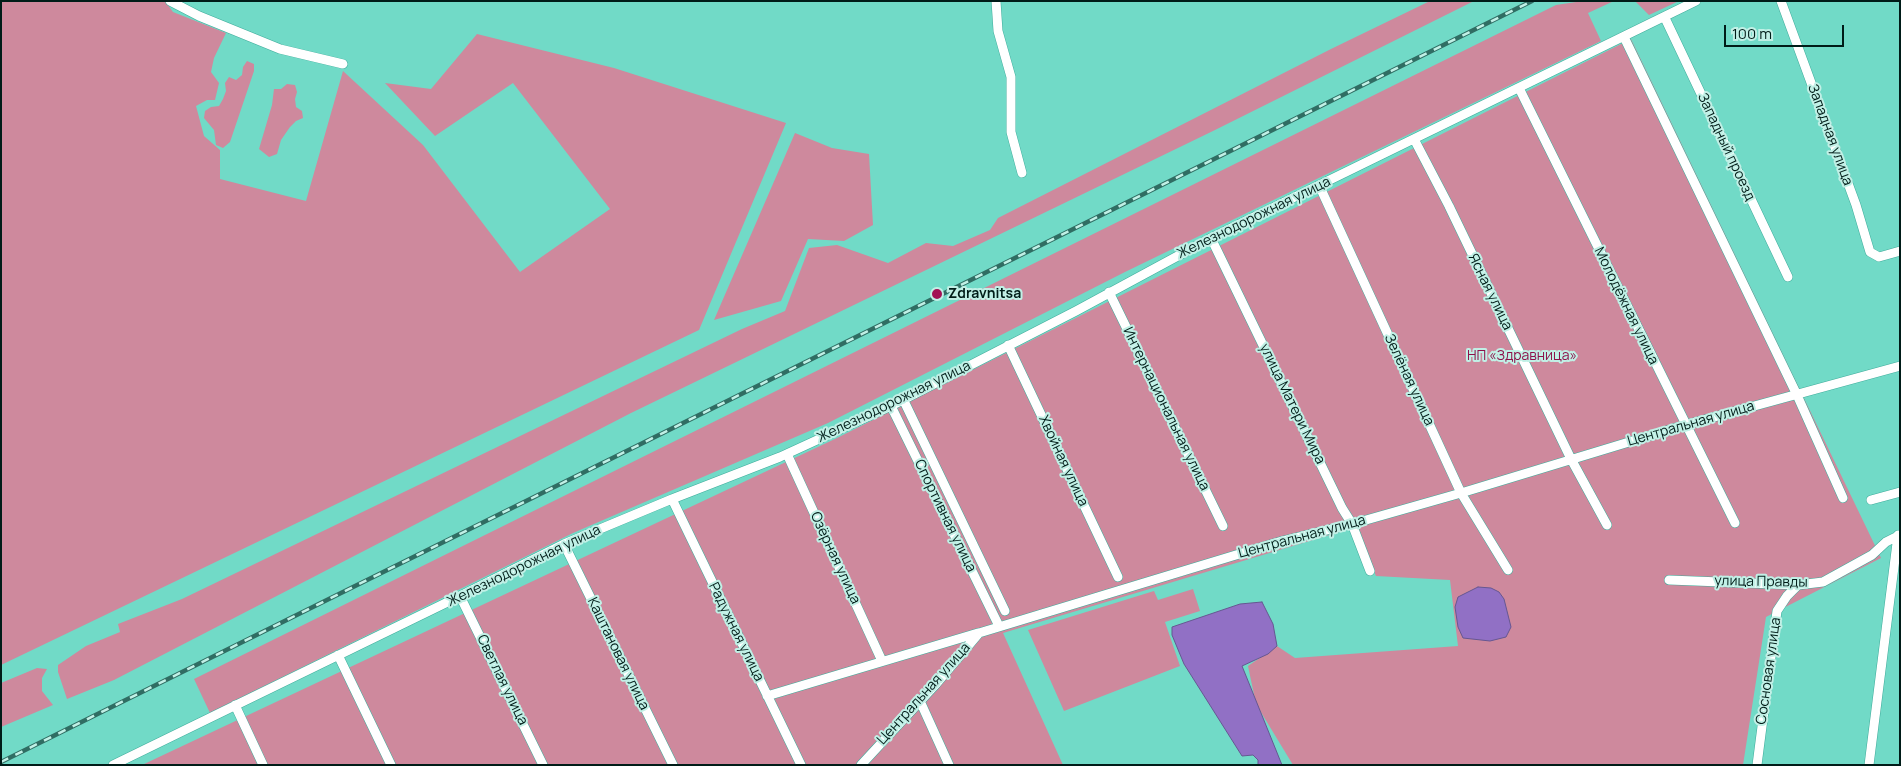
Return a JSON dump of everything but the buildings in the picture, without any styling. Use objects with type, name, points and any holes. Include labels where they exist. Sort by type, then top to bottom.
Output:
[{"type":"street","points":[[170,1],[199,16],[280,49],[343,64]]},
{"type":"street","points":[[996,1],[998,32],[1011,77],[1011,132],[1022,173]]},
{"type":"street","name":"Железнодорожная улица","points":[[113,765],[564,544],[672,498],[787,454],[891,406],[1076,311],[1211,238],[1665,18],[1696,1]]},
{"type":"street","name":"Западная улица","points":[[1781,1],[1856,205],[1870,252],[1876,257],[1887,256],[1900,251]]},
{"type":"street","name":"Западный проезд","points":[[1665,18],[1788,277]]},
{"type":"street","points":[[1624,37],[1797,395],[1843,498]]},
{"type":"street","name":"Молодёжная улица","points":[[1519,88],[1735,523]]},
{"type":"street","name":"Ясная улица","points":[[1414,139],[1449,206],[1571,459],[1607,524]]},
{"type":"street","name":"Зелёная улица","points":[[1319,185],[1462,493],[1508,570]]},
{"type":"street","name":"улица Матери Мира","points":[[1211,238],[1338,499],[1352,524],[1370,571]]},
{"type":"street","name":"Интернациональная улица","points":[[1109,292],[1223,526]]},
{"type":"street","name":"Хвойная улица","points":[[1008,345],[1118,577]]},
{"type":"street","name":"Центральная улица","points":[[861,765],[979,633],[1282,541],[1352,524],[1462,493],[1685,425],[1900,366]]},
{"type":"street","points":[[903,399],[1005,611]]},
{"type":"street","name":"Спортивная улица","points":[[891,406],[999,626]]},
{"type":"street","name":"Озёрная улица","points":[[787,454],[882,661]]},
{"type":"street","points":[[1871,500],[1900,492]]},
{"type":"street","name":"Радужная улица","points":[[672,498],[801,765]]},
{"type":"street","points":[[1869,765],[1899,535]]},
{"type":"street","name":"улица Правды","points":[[1669,580],[1798,585],[1823,582],[1872,555],[1886,542],[1899,535]]},
{"type":"street","name":"Каштановая улица","points":[[564,544],[672,765]]},
{"type":"street","name":"Сосновая улица","points":[[1757,765],[1777,611],[1787,596],[1798,585]]},
{"type":"street","name":"Светлая улица","points":[[460,596],[543,765]]},
{"type":"street","points":[[766,696],[979,633]]},
{"type":"street","points":[[338,655],[391,765]]},
{"type":"street","points":[[920,700],[949,765]]},
{"type":"street","points":[[235,705],[263,765]]},
{"type":"street","points":[[132,755],[137,765]]},
{"type":"green space","points":[[1,1],[165,1],[173,12],[226,33],[214,58],[211,72],[219,83],[215,100],[207,100],[196,106],[204,136],[220,150],[220,179],[306,201],[343,71],[423,145],[520,272],[610,209],[513,83],[435,136],[385,83],[431,89],[477,34],[614,68],[786,123],[699,330],[1,665]]},
{"type":"green space","points":[[1430,1],[1474,1],[1213,131],[631,413],[114,680],[67,699],[58,672],[58,665],[86,646],[120,632],[118,624],[182,599],[742,329],[785,311],[809,248],[837,245],[888,263],[926,243],[953,246],[990,230],[998,218],[1331,49]]},
{"type":"green space","points":[[1583,1],[1614,1],[1588,13],[1601,41],[1125,272],[828,423],[573,533],[210,713],[194,679],[1556,5]]},
{"type":"green space","points":[[1635,1],[1679,1],[1649,15]]},
{"type":"green space","name":"НП «Здравница»","points":[[1631,39],[1881,558],[1766,617],[1743,765],[1293,765],[1256,704],[1248,666],[1277,646],[1295,658],[1458,646],[1450,580],[1376,576],[1356,527],[1003,633],[1063,765],[142,765],[837,438]]},
{"type":"green space","points":[[247,61],[254,64],[254,71],[230,142],[223,148],[216,145],[214,130],[204,118],[205,111],[211,107],[219,106],[226,91],[225,83],[229,77],[236,80],[242,75],[243,67]]},
{"type":"green space","points":[[287,84],[295,85],[297,92],[295,99],[296,107],[302,111],[303,118],[296,121],[290,127],[281,140],[277,154],[269,157],[259,149],[272,105],[274,89],[281,89]]},
{"type":"green space","points":[[795,133],[832,148],[869,154],[873,225],[844,241],[808,239],[781,301],[714,320]]},
{"type":"green space","points":[[1193,589],[1200,611],[1165,622],[1180,666],[1064,711],[1028,630],[1154,591],[1158,600]]},
{"type":"green space","points":[[37,668],[47,669],[42,678],[42,691],[53,705],[1,727],[1,683]]},
{"type":"shaded area","points":[[1478,587],[1491,588],[1499,592],[1504,599],[1511,627],[1506,637],[1490,641],[1463,638],[1458,627],[1455,607],[1458,597]]},
{"type":"shaded area","points":[[1262,602],[1273,624],[1277,646],[1268,654],[1242,666],[1282,765],[1258,765],[1258,760],[1253,755],[1242,756],[1184,664],[1172,635],[1172,627],[1240,604]]},
{"type":"railway","points":[[1,762],[1532,1]]},
{"type":"place","name":"Zdravnitsa","points":[[937,294]]}]
